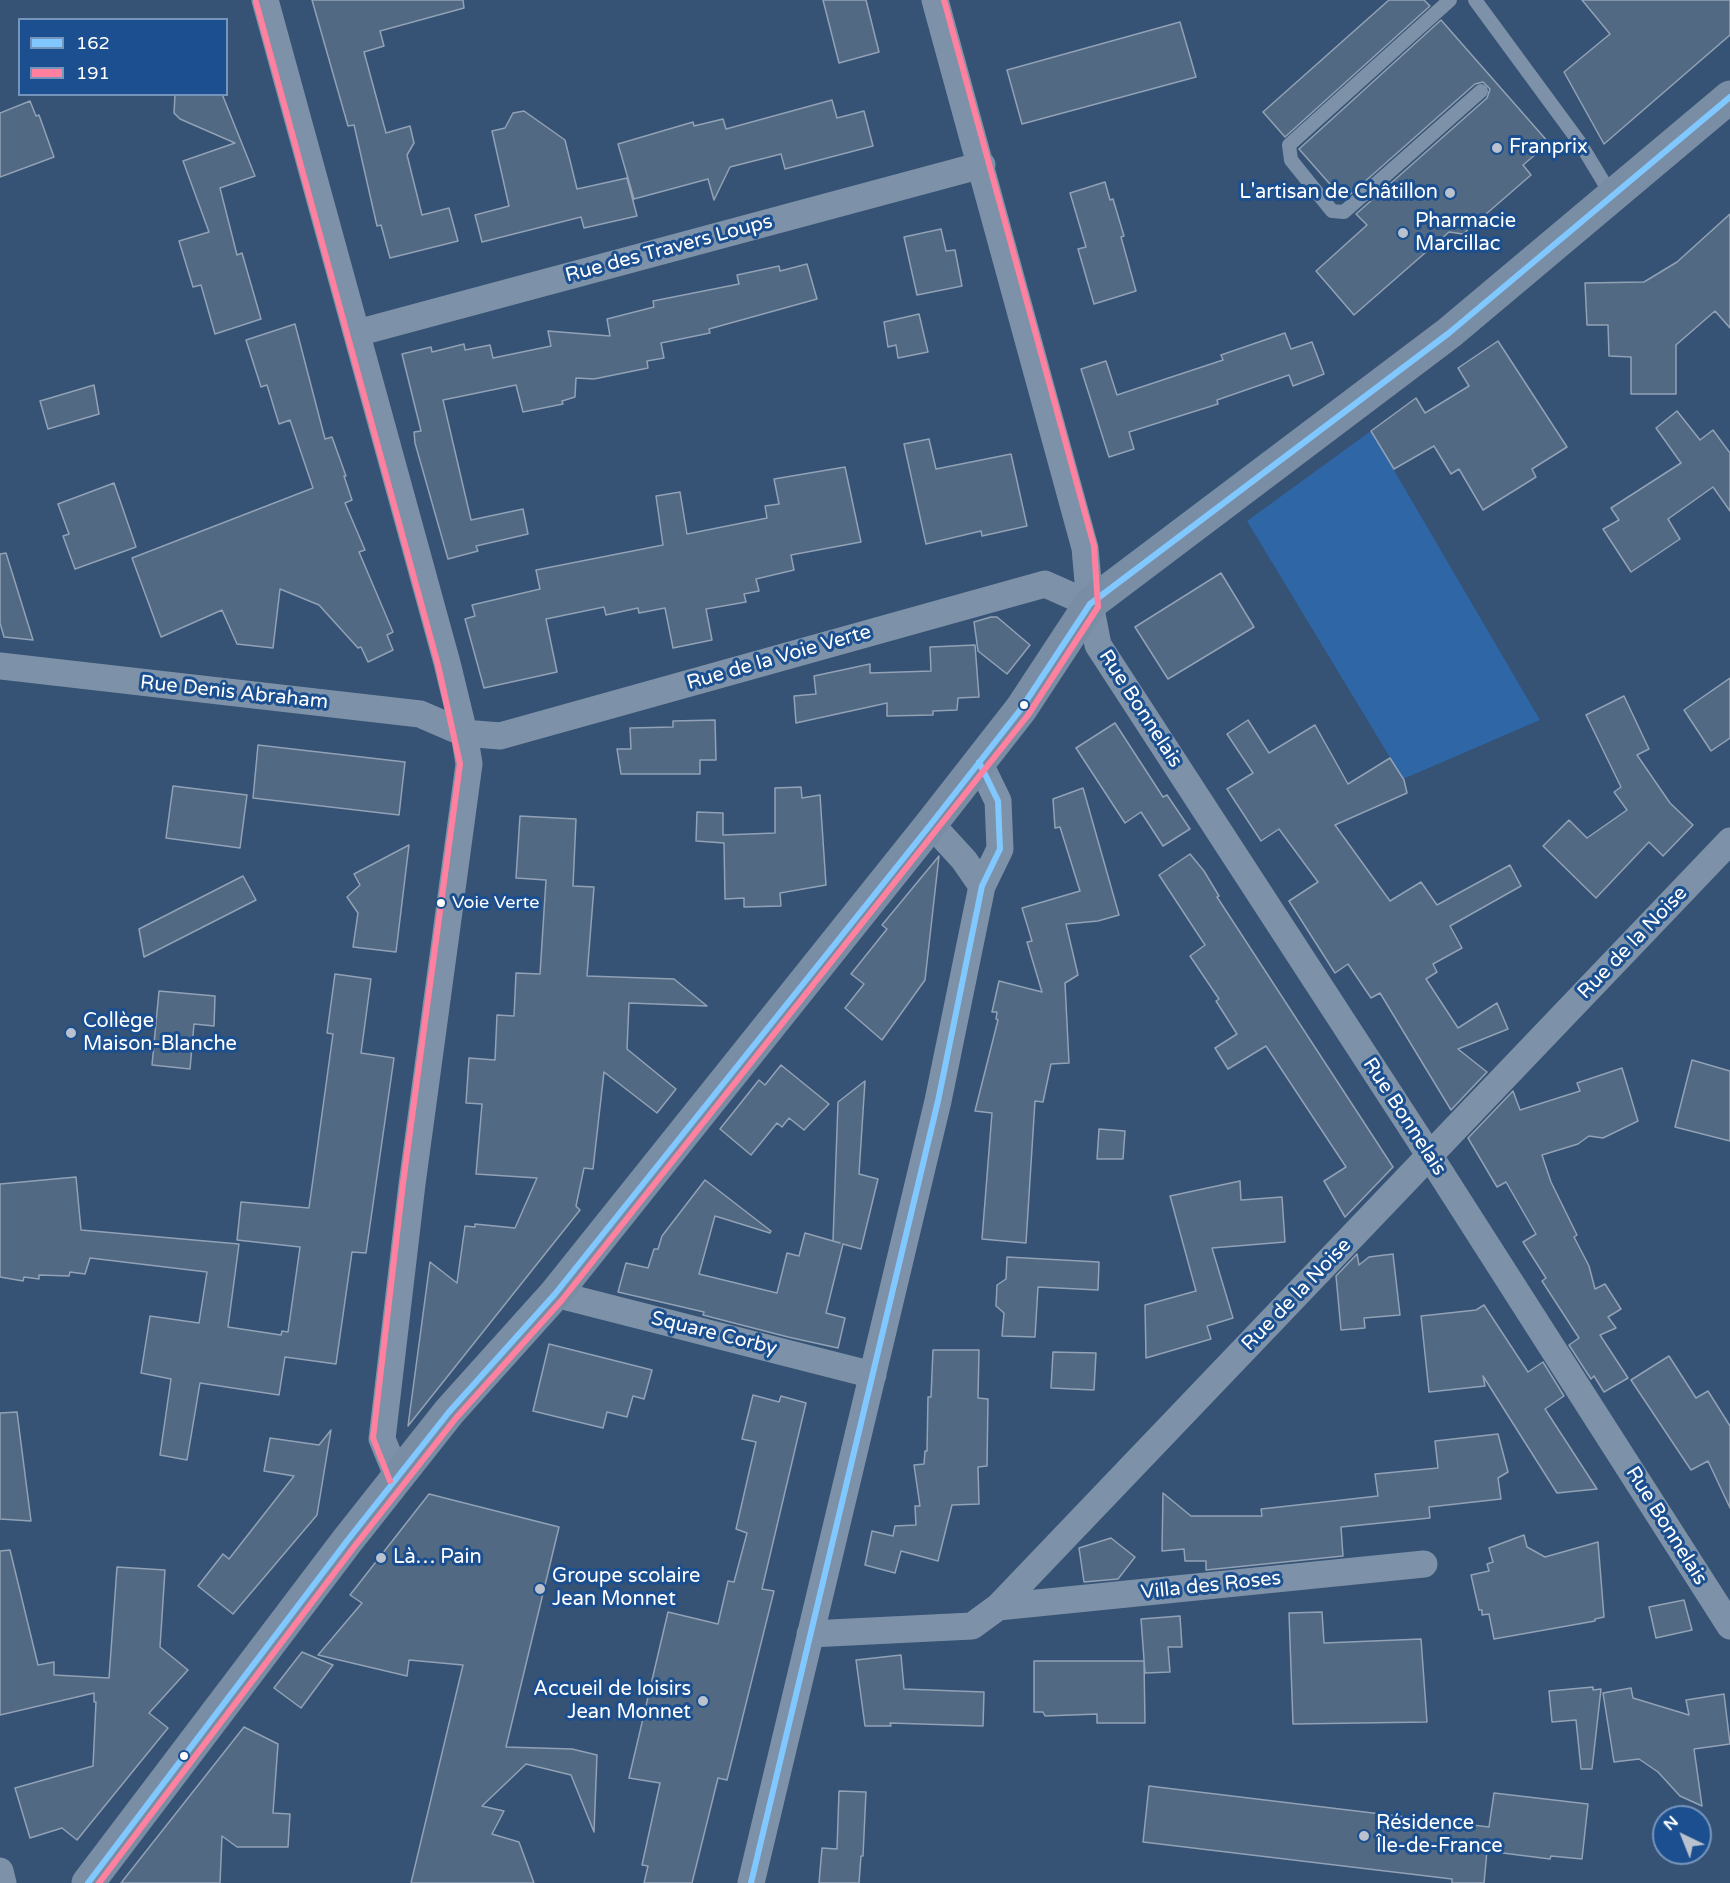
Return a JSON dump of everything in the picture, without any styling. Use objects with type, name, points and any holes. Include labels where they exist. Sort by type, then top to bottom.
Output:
[{"type":"main road","points":[[88,1883],[347,1540],[449,1412],[555,1294],[931,824],[1021,709],[1090,604],[1449,333],[1730,97]]},
{"type":"street","points":[[265,0],[464,733],[468,764],[412,1185],[382,1438],[398,1478]]},
{"type":"street","name":"Rue Bonnelais","points":[[934,0],[982,165],[1085,548],[1090,604],[1098,645],[1430,1156],[1730,1626]]},
{"type":"street","name":"Rue des Travers Loups","points":[[357,333],[982,165]]},
{"type":"street","name":"Rue de la Voie Verte","points":[[464,733],[500,736],[1046,584],[1090,604]]},
{"type":"street","name":"Rue Denis Abraham","points":[[0,666],[420,714],[464,733]]},
{"type":"street","points":[[751,1883],[938,1101],[982,886],[1000,849],[998,801],[979,762]]},
{"type":"street","points":[[931,824],[964,860],[982,886]]},
{"type":"street","name":"Rue de la Noise","points":[[810,1634],[972,1626],[999,1607],[1730,841]]},
{"type":"street","name":"Square Corby","points":[[555,1294],[873,1375]]},
{"type":"street","name":"Villa des Roses","points":[[999,1607],[1424,1564]]},
{"type":"street","points":[[0,1871],[3,1883]]},
{"type":"lane","points":[[1450,0],[1289,145],[1291,160],[1332,211],[1344,212],[1481,91]]},
{"type":"lane","points":[[1475,0],[1580,143],[1612,196]]},
{"type":"shaded area","points":[[1371,431],[1540,720],[1403,779],[1247,521]]},
{"type":"building","points":[[312,0],[463,0],[464,8],[380,31],[384,46],[364,52],[386,133],[410,126],[414,143],[407,155],[422,215],[449,208],[458,241],[390,258],[381,225],[377,226],[354,125],[348,126]]},
{"type":"building","points":[[823,0],[866,0],[879,52],[839,63]]},
{"type":"building","points":[[1389,0],[1424,0],[1430,6],[1285,137],[1263,112]]},
{"type":"building","points":[[1582,0],[1730,0],[1730,35],[1604,144],[1564,72],[1610,34]]},
{"type":"building","points":[[1441,20],[1549,143],[1523,165],[1531,175],[1463,234],[1449,232],[1354,315],[1316,271],[1367,225],[1356,214],[1487,98],[1490,89],[1483,82],[1475,84],[1344,200],[1299,149]]},
{"type":"building","points":[[1180,22],[1196,77],[1022,124],[1007,70]]},
{"type":"building","points":[[175,96],[223,96],[255,176],[220,188],[237,255],[242,253],[261,319],[215,334],[201,285],[193,287],[179,241],[209,232],[183,161],[235,143],[180,119],[174,113]]},
{"type":"building","points":[[832,100],[837,118],[864,111],[873,146],[785,169],[781,154],[730,167],[714,200],[708,179],[634,199],[618,144],[693,122],[694,126],[723,119],[726,129]]},
{"type":"building","points":[[30,101],[36,116],[39,115],[54,157],[0,177],[0,113]]},
{"type":"building","points":[[524,111],[565,140],[577,189],[627,178],[637,216],[584,228],[581,217],[482,242],[475,215],[509,206],[492,131],[505,128],[513,113]]},
{"type":"building","points":[[1105,182],[1110,200],[1113,199],[1124,236],[1121,237],[1136,291],[1094,304],[1078,249],[1086,247],[1070,193]]},
{"type":"building","points":[[1730,214],[1730,328],[1715,311],[1676,345],[1676,394],[1631,394],[1631,357],[1609,356],[1608,325],[1587,325],[1585,283],[1644,282],[1677,262]]},
{"type":"building","points":[[941,229],[946,251],[955,250],[962,286],[917,295],[904,237]]},
{"type":"building","points":[[807,264],[817,299],[709,329],[710,333],[661,343],[664,358],[647,361],[648,368],[594,379],[576,378],[575,397],[562,401],[563,404],[523,412],[516,385],[443,400],[471,520],[523,509],[528,534],[476,546],[478,551],[448,559],[415,443],[414,432],[421,431],[402,354],[431,347],[432,352],[464,344],[465,350],[490,345],[493,358],[551,346],[548,331],[610,336],[607,319],[654,307],[653,301],[739,284],[737,275],[779,266],[780,271]]},
{"type":"building","points":[[919,314],[928,352],[898,358],[896,345],[888,347],[884,322]]},
{"type":"building","points":[[295,324],[325,439],[332,437],[346,476],[344,476],[352,500],[345,503],[365,550],[359,552],[393,632],[387,635],[393,650],[368,662],[361,647],[358,648],[319,605],[280,589],[273,648],[237,644],[222,610],[161,637],[132,558],[313,488],[290,420],[279,424],[267,385],[261,387],[246,340]]},
{"type":"building","points":[[1285,333],[1291,349],[1312,342],[1324,374],[1293,386],[1289,375],[1217,400],[1218,404],[1129,432],[1134,449],[1109,457],[1081,369],[1106,361],[1117,395],[1223,360],[1221,355]]},
{"type":"building","points":[[1498,341],[1567,447],[1532,469],[1536,477],[1483,510],[1459,469],[1451,474],[1434,446],[1394,469],[1371,431],[1416,398],[1425,413],[1469,386],[1458,368]]},
{"type":"building","points":[[94,385],[99,414],[48,429],[40,401]]},
{"type":"building","points":[[1677,411],[1700,440],[1713,430],[1730,453],[1730,511],[1713,487],[1668,519],[1680,539],[1631,572],[1603,529],[1619,520],[1611,508],[1681,463],[1656,428]]},
{"type":"building","points":[[929,439],[936,469],[1011,454],[1027,526],[982,536],[981,531],[926,544],[904,444]]},
{"type":"building","points":[[845,467],[861,542],[791,555],[794,570],[756,579],[759,591],[744,594],[746,602],[706,609],[712,640],[673,648],[665,608],[639,613],[638,608],[606,615],[604,607],[546,619],[557,672],[484,688],[465,619],[475,616],[472,605],[540,589],[536,570],[663,545],[656,496],[680,492],[687,534],[767,518],[765,506],[779,504],[774,479]]},
{"type":"building","points":[[114,483],[136,547],[75,569],[63,536],[69,534],[58,504]]},
{"type":"building","points":[[6,553],[33,640],[4,637],[0,623],[0,554]]},
{"type":"building","points":[[1221,573],[1254,627],[1168,679],[1135,627]]},
{"type":"building","points":[[997,617],[1030,645],[1007,674],[978,651],[974,622]]},
{"type":"building","points":[[975,645],[979,697],[958,698],[957,710],[933,711],[933,715],[887,716],[887,703],[796,723],[794,696],[816,694],[814,676],[870,664],[870,673],[931,671],[930,647]]},
{"type":"building","points":[[1730,678],[1730,738],[1711,751],[1684,710]]},
{"type":"building","points":[[1624,696],[1649,749],[1637,755],[1670,803],[1693,825],[1663,856],[1649,842],[1596,898],[1543,846],[1569,820],[1587,838],[1627,810],[1614,792],[1621,787],[1586,715]]},
{"type":"building","points":[[715,720],[716,760],[700,760],[700,774],[621,774],[617,749],[631,749],[630,728],[673,727],[673,721]]},
{"type":"building","points":[[1248,720],[1269,753],[1315,725],[1348,784],[1390,758],[1404,780],[1407,793],[1335,825],[1390,901],[1421,882],[1437,905],[1510,865],[1521,886],[1450,926],[1462,948],[1433,964],[1437,972],[1426,979],[1458,1028],[1497,1003],[1508,1029],[1458,1049],[1487,1072],[1451,1110],[1380,993],[1371,998],[1348,964],[1335,973],[1289,901],[1318,882],[1279,829],[1261,841],[1227,789],[1253,773],[1227,734]]},
{"type":"building","points":[[1115,723],[1163,797],[1167,795],[1190,829],[1163,846],[1141,812],[1125,823],[1076,748]]},
{"type":"building","points":[[258,745],[405,762],[399,815],[253,798]]},
{"type":"building","points":[[173,786],[247,795],[240,848],[166,838]]},
{"type":"building","points":[[801,787],[802,798],[820,795],[826,885],[780,893],[781,906],[744,907],[744,898],[725,899],[724,843],[696,841],[697,812],[723,813],[723,835],[775,833],[775,788]]},
{"type":"building","points":[[1083,788],[1119,915],[1098,921],[1066,924],[1078,975],[1065,983],[1069,1063],[1051,1064],[1043,1102],[1035,1101],[1026,1243],[982,1239],[992,1113],[975,1111],[998,1020],[996,1019],[997,1012],[992,1012],[999,981],[1042,992],[1027,942],[1032,941],[1022,908],[1080,891],[1060,827],[1055,828],[1053,799]]},
{"type":"building","points":[[520,816],[576,819],[573,886],[594,887],[587,976],[674,979],[707,1006],[629,1003],[627,1049],[676,1089],[657,1113],[604,1072],[593,1169],[584,1168],[576,1206],[580,1210],[408,1426],[430,1262],[457,1283],[465,1226],[475,1227],[475,1224],[515,1228],[537,1178],[476,1174],[482,1104],[466,1103],[469,1058],[495,1060],[497,1015],[514,1016],[516,973],[540,974],[546,880],[516,878]]},
{"type":"building","points":[[409,845],[396,952],[353,947],[358,913],[347,897],[360,885],[354,874]]},
{"type":"building","points":[[1190,854],[1204,871],[1219,896],[1217,897],[1393,1167],[1345,1217],[1324,1181],[1346,1167],[1266,1046],[1228,1069],[1215,1048],[1237,1034],[1216,1001],[1219,999],[1190,956],[1205,945],[1159,875]]},
{"type":"building","points":[[939,856],[925,980],[882,1040],[845,1008],[864,984],[851,974],[887,929],[882,925]]},
{"type":"building","points":[[243,876],[256,900],[144,957],[139,929]]},
{"type":"building","points":[[335,974],[371,979],[361,1053],[394,1058],[366,1253],[352,1252],[336,1364],[285,1357],[279,1395],[200,1383],[187,1460],[160,1455],[171,1379],[141,1373],[150,1316],[199,1323],[207,1272],[90,1258],[85,1274],[70,1272],[69,1276],[39,1275],[39,1279],[24,1277],[23,1281],[0,1277],[0,1184],[76,1177],[81,1230],[239,1244],[228,1327],[281,1335],[282,1331],[288,1332],[300,1247],[237,1240],[241,1202],[309,1208],[333,1034],[327,1033]]},
{"type":"building","points":[[159,991],[215,996],[214,1026],[194,1024],[190,1069],[152,1065]]},
{"type":"building","points":[[1692,1060],[1730,1071],[1730,1141],[1675,1127]]},
{"type":"building","points":[[781,1065],[829,1104],[804,1130],[789,1118],[782,1127],[777,1123],[751,1155],[720,1129],[759,1080],[765,1085]]},
{"type":"building","points":[[1622,1068],[1638,1121],[1603,1138],[1589,1136],[1578,1144],[1542,1155],[1551,1182],[1577,1235],[1574,1237],[1589,1266],[1595,1289],[1605,1284],[1621,1309],[1608,1317],[1616,1328],[1600,1335],[1628,1378],[1604,1392],[1594,1376],[1591,1379],[1569,1345],[1579,1338],[1542,1281],[1546,1278],[1523,1242],[1536,1234],[1506,1182],[1497,1187],[1468,1138],[1513,1091],[1520,1110],[1580,1091],[1577,1083]]},
{"type":"building","points":[[865,1081],[859,1174],[878,1179],[861,1249],[843,1244],[826,1313],[845,1318],[838,1348],[703,1315],[704,1312],[618,1292],[626,1263],[648,1268],[654,1249],[658,1249],[662,1236],[705,1180],[771,1231],[770,1233],[715,1216],[699,1274],[777,1293],[787,1253],[799,1256],[805,1233],[833,1241],[838,1102]]},
{"type":"building","points":[[1099,1129],[1125,1131],[1123,1159],[1097,1159]]},
{"type":"building","points":[[1240,1181],[1241,1200],[1282,1197],[1285,1242],[1212,1248],[1233,1318],[1207,1326],[1211,1339],[1146,1358],[1145,1305],[1196,1291],[1170,1196]]},
{"type":"building","points":[[1357,1254],[1359,1265],[1369,1257],[1393,1254],[1400,1315],[1364,1318],[1365,1328],[1341,1330],[1336,1276]]},
{"type":"building","points":[[1007,1257],[1099,1262],[1098,1290],[1038,1287],[1035,1337],[1002,1336],[1004,1313],[996,1306],[997,1285],[1006,1279]]},
{"type":"building","points":[[1484,1305],[1528,1372],[1543,1362],[1564,1396],[1545,1409],[1597,1489],[1557,1493],[1483,1376],[1485,1386],[1429,1392],[1421,1316],[1476,1310]]},
{"type":"building","points":[[549,1344],[652,1370],[644,1399],[633,1396],[627,1417],[607,1412],[603,1428],[533,1411]]},
{"type":"building","points":[[933,1350],[979,1350],[978,1398],[988,1399],[987,1466],[978,1467],[979,1504],[952,1505],[938,1561],[901,1551],[895,1573],[865,1565],[872,1531],[893,1536],[895,1526],[916,1525],[915,1506],[920,1506],[914,1465],[924,1464],[925,1451],[927,1451],[928,1397],[931,1397]]},
{"type":"building","points":[[1053,1352],[1096,1353],[1094,1390],[1051,1388]]},
{"type":"building","points":[[1669,1356],[1696,1398],[1708,1391],[1730,1426],[1730,1508],[1708,1461],[1691,1470],[1631,1380]]},
{"type":"building","points":[[753,1395],[779,1402],[781,1396],[806,1403],[762,1589],[774,1591],[727,1780],[718,1778],[692,1883],[644,1883],[648,1866],[642,1865],[660,1783],[629,1778],[668,1612],[718,1624],[728,1581],[734,1582],[747,1533],[736,1529],[756,1442],[742,1439]]},
{"type":"building","points":[[17,1412],[31,1521],[0,1519],[0,1413]]},
{"type":"building","points":[[331,1430],[317,1515],[233,1614],[198,1586],[223,1554],[229,1559],[294,1476],[264,1471],[270,1438],[319,1445]]},
{"type":"building","points":[[1498,1434],[1508,1472],[1498,1478],[1501,1499],[1429,1507],[1430,1518],[1341,1527],[1343,1556],[1206,1570],[1206,1561],[1185,1561],[1184,1549],[1162,1551],[1163,1493],[1191,1516],[1262,1516],[1261,1509],[1378,1496],[1375,1474],[1438,1468],[1435,1441]]},
{"type":"building","points":[[429,1494],[559,1527],[506,1747],[572,1749],[597,1755],[594,1832],[571,1775],[526,1764],[482,1806],[504,1811],[492,1834],[519,1842],[534,1883],[411,1883],[463,1665],[409,1660],[407,1676],[318,1655],[362,1603],[350,1595]]},
{"type":"building","points":[[1524,1535],[1527,1547],[1545,1557],[1598,1542],[1604,1617],[1595,1619],[1595,1621],[1494,1639],[1489,1614],[1482,1615],[1482,1610],[1479,1610],[1471,1575],[1489,1571],[1487,1564],[1493,1562],[1489,1548]]},
{"type":"building","points":[[1111,1538],[1135,1557],[1118,1579],[1084,1582],[1079,1548]]},
{"type":"building","points":[[10,1550],[38,1665],[54,1662],[54,1675],[109,1678],[117,1567],[165,1570],[160,1647],[188,1670],[149,1713],[168,1728],[77,1840],[62,1828],[30,1838],[15,1788],[93,1766],[96,1702],[94,1702],[94,1693],[0,1715],[0,1551]]},
{"type":"building","points":[[1684,1600],[1692,1630],[1656,1638],[1649,1607]]},
{"type":"building","points":[[1322,1612],[1324,1643],[1421,1639],[1427,1722],[1293,1724],[1289,1613]]},
{"type":"building","points":[[1180,1616],[1182,1647],[1168,1647],[1170,1672],[1145,1673],[1141,1619]]},
{"type":"building","points":[[302,1652],[333,1665],[301,1708],[274,1688]]},
{"type":"building","points":[[901,1655],[904,1689],[984,1692],[983,1726],[890,1723],[891,1726],[865,1726],[856,1660]]},
{"type":"building","points":[[1034,1661],[1144,1661],[1145,1723],[1097,1723],[1097,1714],[1045,1716],[1043,1712],[1034,1712]]},
{"type":"building","points":[[1593,1687],[1593,1690],[1601,1689],[1592,1769],[1581,1769],[1576,1720],[1552,1722],[1549,1691]]},
{"type":"building","points":[[1631,1688],[1633,1698],[1689,1715],[1686,1700],[1724,1694],[1730,1744],[1694,1749],[1702,1805],[1680,1796],[1658,1772],[1639,1759],[1614,1762],[1603,1693]]},
{"type":"building","points":[[244,1727],[278,1744],[273,1813],[290,1814],[288,1847],[237,1847],[222,1836],[220,1883],[121,1883]]},
{"type":"building","name":"Résidence Île-de-France","points":[[1149,1786],[1489,1827],[1494,1793],[1588,1804],[1582,1859],[1551,1856],[1550,1859],[1487,1851],[1484,1883],[1452,1883],[1452,1879],[1143,1842]]},
{"type":"building","points":[[839,1791],[866,1792],[863,1856],[861,1856],[859,1883],[819,1883],[822,1848],[837,1849]]},
{"type":"transit line","name":"191","points":[[99,1883],[354,1547],[456,1418],[562,1300],[1028,715],[1098,607],[1094,546],[944,0]]},
{"type":"transit line","name":"191","points":[[256,2],[438,665],[460,764],[403,1183],[373,1438],[390,1481]]},
{"type":"transit line","name":"162","points":[[88,1883],[347,1541],[449,1412],[555,1294],[931,824],[1021,709],[1090,604],[1449,333],[1730,97]]},
{"type":"transit line","name":"162","points":[[751,1883],[938,1101],[982,886],[1000,849],[998,801],[979,762]]},
{"type":"place","name":"Franprix","points":[[1497,148]]},
{"type":"place","name":"L'artisan de Châtillon","points":[[1450,193]]},
{"type":"place","name":"Pharmacie Marcillac","points":[[1403,233]]},
{"type":"place","name":"Voie Verte","points":[[441,903]]},
{"type":"place","name":"Collège Maison-Blanche","points":[[71,1033]]},
{"type":"place","name":"Là… Pain","points":[[381,1558]]},
{"type":"place","name":"Groupe scolaire Jean Monnet","points":[[540,1589]]},
{"type":"place","name":"Accueil de loisirs Jean Monnet","points":[[703,1701]]},
{"type":"place","name":"Résidence Île-de-France","points":[[1364,1836]]}]
